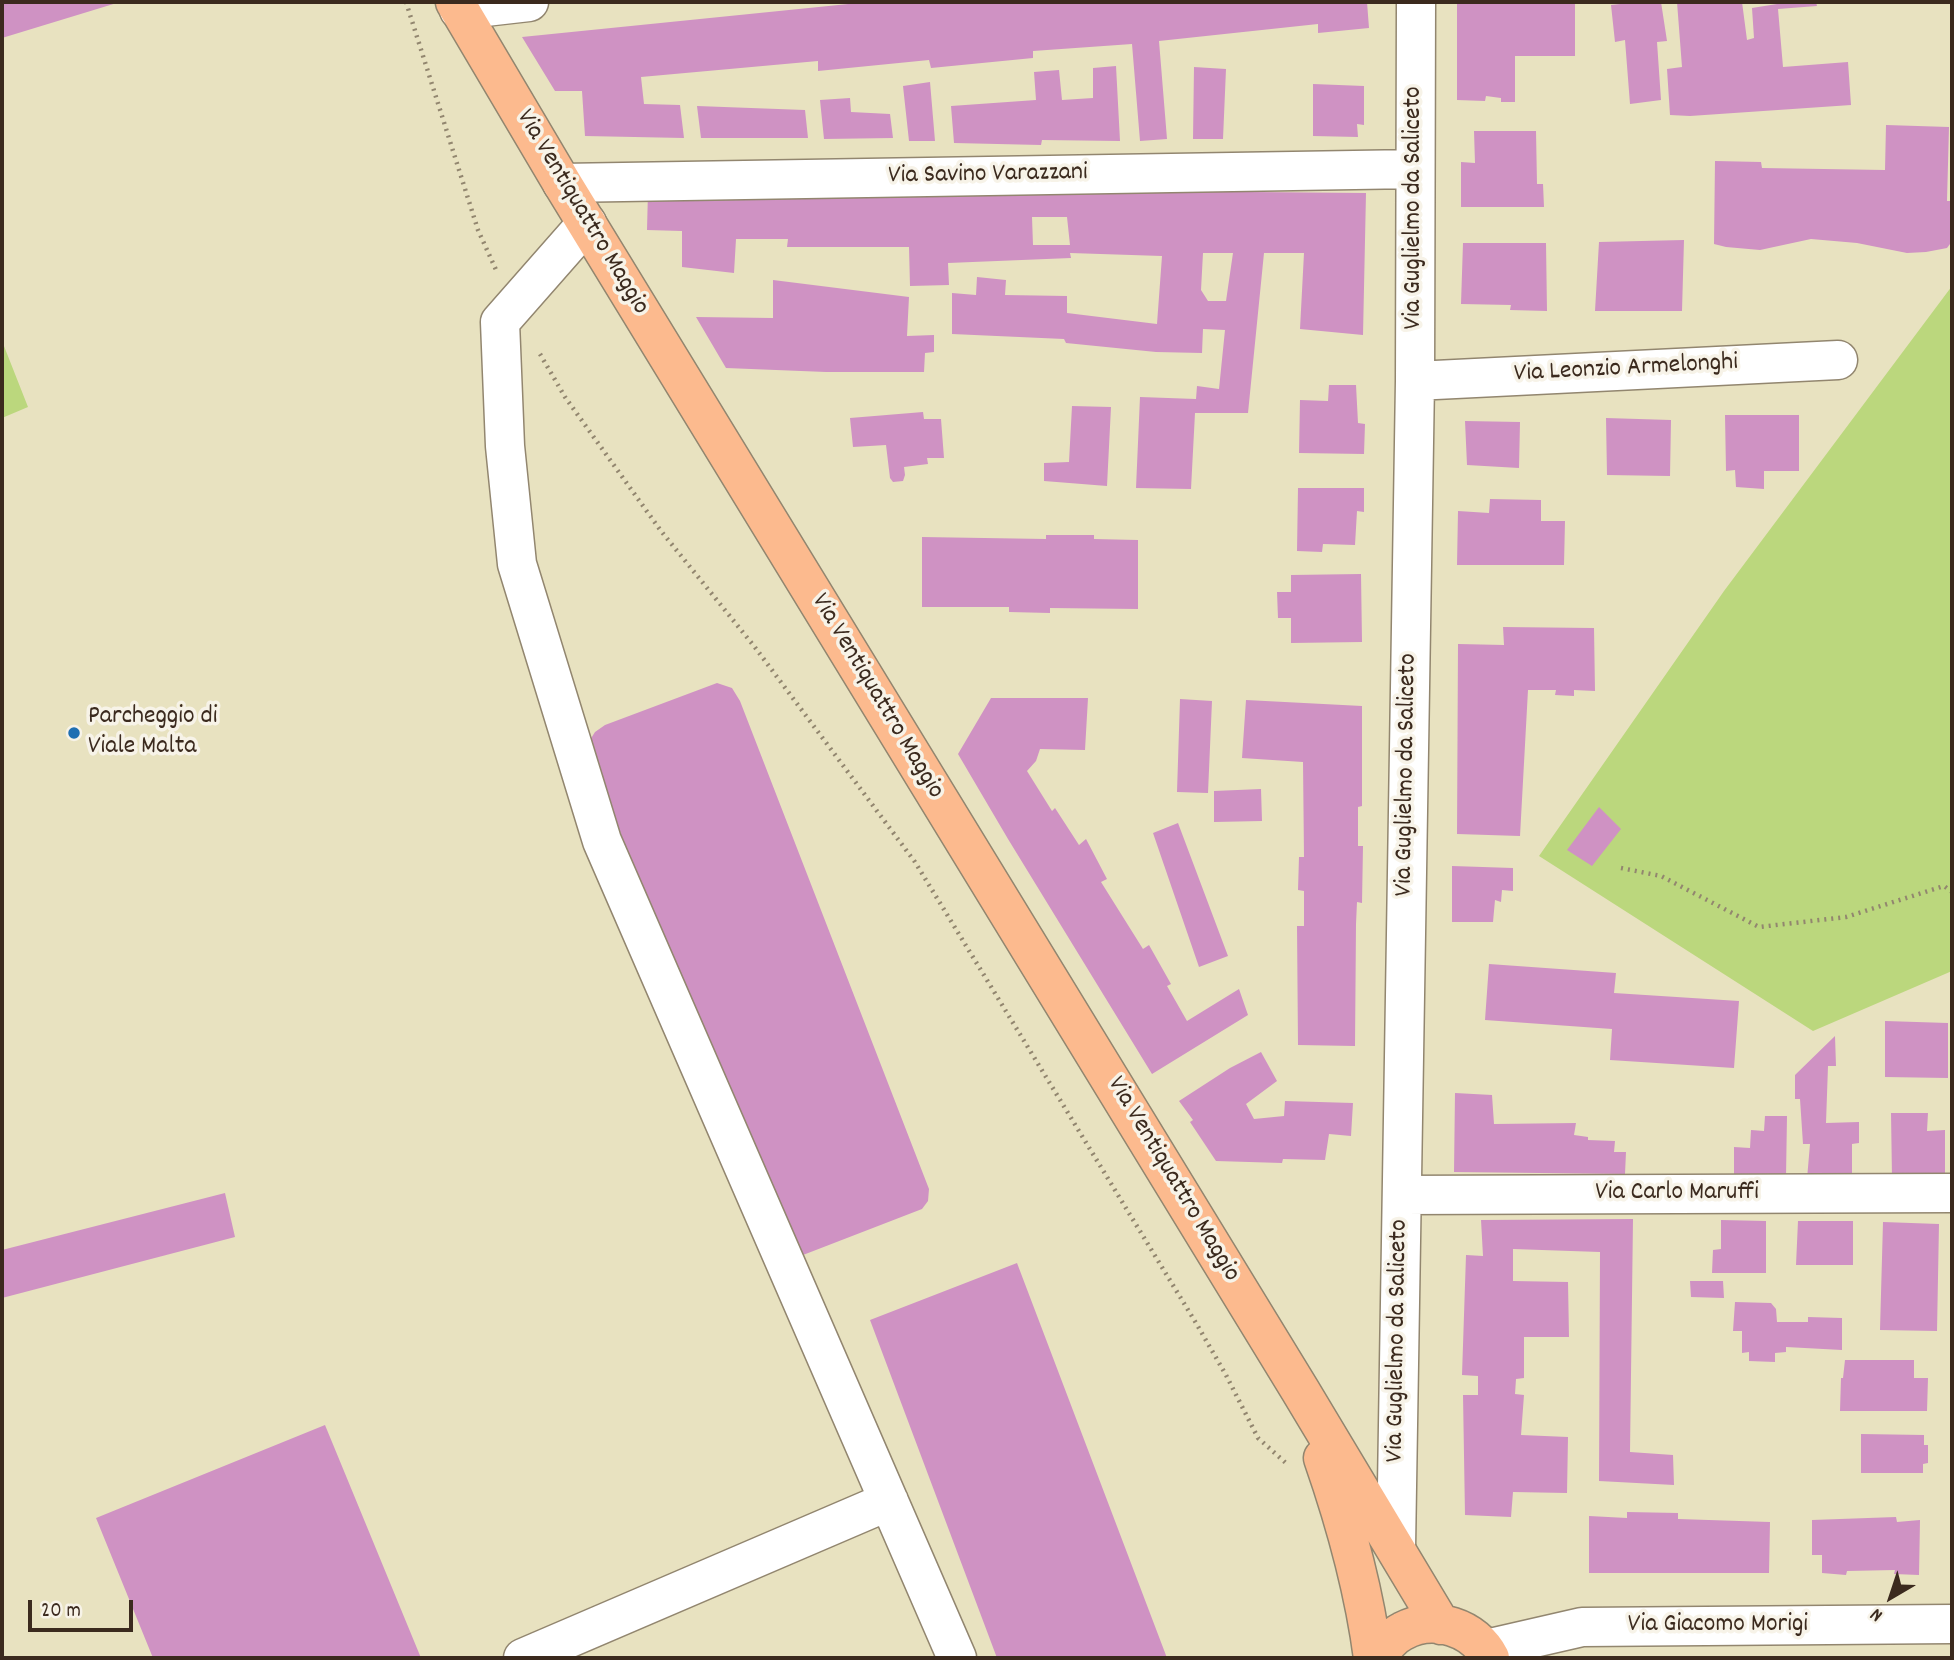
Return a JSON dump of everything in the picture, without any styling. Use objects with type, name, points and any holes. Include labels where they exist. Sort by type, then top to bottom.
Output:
[{"type":"main road","name":"Via Ventiquattro Maggio","points":[[457,6],[562,183],[1396,1547],[1441,1625]]},
{"type":"main road","name":"Via Ventiquattro Maggio","points":[[1300,1390],[1349,1534],[1375,1658]]},
{"type":"main road","name":"Via Ventiquattro Maggio","points":[[1375,1658],[1386,1643],[1404,1630],[1426,1624],[1448,1625],[1469,1634],[1488,1654]]},
{"type":"street","points":[[457,6],[529,2]]},
{"type":"street","name":"Via Guglielmo da Saliceto","points":[[1396,1547],[1415,381],[1416,2]]},
{"type":"street","name":"Via Savino Varazzani","points":[[562,183],[1415,169]]},
{"type":"street","points":[[587,223],[500,322],[505,446],[517,564],[602,841],[957,1658]]},
{"type":"street","name":"Via Leonzio Armelonghi","points":[[1415,381],[1838,360]]},
{"type":"street","name":"Via Carlo Maruffi","points":[[1402,1195],[1952,1193]]},
{"type":"street","points":[[523,1658],[889,1501]]},
{"type":"street","name":"Via Giacomo Morigi","points":[[1488,1654],[1583,1627],[1952,1624]]},
{"type":"path","points":[[406,2],[478,230],[513,308],[565,397],[653,520],[762,657],[915,862],[1196,1323],[1226,1374],[1258,1438],[1289,1466]]},
{"type":"path","points":[[1621,868],[1661,876],[1759,927],[1846,917],[1944,886],[1952,892]]},
{"type":"green space","points":[[1952,286],[1952,971],[1813,1031],[1539,856],[1724,591]]},
{"type":"green space","points":[[2,341],[28,407],[2,418]]},
{"type":"building","points":[[2,2],[120,2],[2,38]]},
{"type":"building","points":[[868,2],[1367,2],[1369,28],[1318,33],[1318,24],[1159,41],[1167,139],[1140,141],[1132,44],[1033,51],[1033,58],[931,68],[929,60],[818,71],[818,61],[641,77],[644,104],[680,105],[684,138],[585,136],[582,91],[555,91],[522,37]]},
{"type":"building","points":[[1457,2],[1575,2],[1575,56],[1515,56],[1515,102],[1501,102],[1501,98],[1486,96],[1485,101],[1457,100]]},
{"type":"building","points":[[1661,2],[1667,41],[1657,42],[1661,100],[1630,104],[1625,40],[1615,42],[1611,5]]},
{"type":"building","points":[[1677,2],[1742,2],[1747,40],[1754,38],[1752,8],[1777,2],[1816,2],[1817,6],[1778,9],[1783,67],[1848,62],[1851,105],[1690,116],[1670,115],[1667,69],[1682,67]]},
{"type":"building","points":[[1116,66],[1120,141],[1042,140],[1041,145],[954,143],[951,106],[1036,100],[1034,72],[1059,70],[1062,100],[1093,98],[1093,68]]},
{"type":"building","points":[[1194,67],[1226,69],[1223,139],[1193,139]]},
{"type":"building","points":[[930,82],[935,141],[909,141],[903,86]]},
{"type":"building","points":[[1313,84],[1364,86],[1364,125],[1357,124],[1358,137],[1313,136]]},
{"type":"building","points":[[850,98],[851,112],[890,114],[893,138],[824,139],[820,100]]},
{"type":"building","points":[[697,106],[805,110],[808,138],[701,138]]},
{"type":"building","points":[[1886,125],[1949,127],[1947,201],[1950,201],[1950,244],[1947,248],[1907,253],[1857,243],[1811,239],[1760,250],[1714,244],[1715,161],[1761,162],[1762,168],[1885,170]]},
{"type":"building","points":[[1474,131],[1536,131],[1537,184],[1543,184],[1544,207],[1461,207],[1461,162],[1475,163]]},
{"type":"building","points":[[909,189],[1366,193],[1363,335],[1300,329],[1304,253],[1264,253],[1248,413],[1195,413],[1191,489],[1136,488],[1140,397],[1196,399],[1197,386],[1219,389],[1225,330],[1203,329],[1202,353],[1156,352],[1066,343],[1064,339],[952,334],[952,293],[976,295],[977,277],[1006,280],[1005,295],[1067,296],[1067,313],[1157,324],[1162,256],[1070,253],[1071,258],[948,263],[949,285],[910,286],[909,247],[787,247],[788,239],[736,239],[734,273],[682,267],[682,231],[647,230],[648,191]],"holes":[[[1032,217],[1067,217],[1070,245],[1033,245]],[[1203,253],[1233,253],[1226,301],[1208,301],[1201,290]]]},
{"type":"building","points":[[1684,240],[1682,311],[1595,311],[1599,242]]},
{"type":"building","points":[[1463,243],[1546,243],[1547,311],[1510,310],[1511,305],[1461,304]]},
{"type":"building","points":[[773,280],[909,297],[907,336],[934,335],[934,352],[925,353],[924,372],[726,368],[696,317],[773,318]]},
{"type":"building","points":[[1329,385],[1356,385],[1358,423],[1365,424],[1364,454],[1299,453],[1300,400],[1328,401]]},
{"type":"building","points":[[1072,406],[1111,407],[1107,486],[1044,481],[1044,463],[1069,462]]},
{"type":"building","points":[[923,412],[924,419],[941,419],[944,458],[927,458],[928,464],[904,467],[903,481],[893,482],[890,478],[886,445],[853,447],[850,418]]},
{"type":"building","points":[[1725,415],[1799,415],[1799,471],[1764,471],[1764,489],[1736,487],[1735,470],[1726,471]]},
{"type":"building","points":[[1606,418],[1671,420],[1670,476],[1607,475]]},
{"type":"building","points":[[1465,421],[1520,422],[1519,468],[1467,465]]},
{"type":"building","points":[[1298,488],[1364,488],[1364,512],[1357,511],[1355,545],[1323,544],[1322,552],[1297,551]]},
{"type":"building","points":[[1490,499],[1541,500],[1541,521],[1565,521],[1564,565],[1457,565],[1458,511],[1489,513]]},
{"type":"building","points":[[1046,535],[1094,535],[1094,539],[1138,540],[1138,609],[1050,608],[1050,613],[1009,612],[1009,607],[922,607],[922,537],[1046,539]]},
{"type":"building","points":[[1361,574],[1362,642],[1291,643],[1291,618],[1278,618],[1277,592],[1291,592],[1291,575]]},
{"type":"building","points":[[1503,627],[1594,628],[1595,691],[1574,690],[1574,696],[1555,695],[1556,690],[1528,690],[1520,836],[1457,834],[1458,644],[1504,645]]},
{"type":"building","points":[[717,683],[732,688],[740,701],[929,1189],[928,1201],[922,1209],[803,1255],[780,1243],[596,770],[590,740],[595,732],[605,725]]},
{"type":"building","points":[[991,698],[1088,698],[1085,750],[1040,749],[1036,761],[1027,771],[1052,811],[1055,808],[1079,845],[1086,839],[1107,879],[1101,882],[1143,949],[1149,945],[1171,984],[1167,986],[1187,1021],[1239,989],[1248,1015],[1152,1074],[958,754]]},
{"type":"building","points":[[1180,699],[1212,701],[1208,793],[1177,792]]},
{"type":"building","points":[[1246,700],[1362,706],[1362,806],[1358,807],[1358,846],[1363,846],[1362,903],[1357,902],[1355,1046],[1298,1045],[1297,926],[1304,926],[1304,891],[1298,890],[1299,857],[1304,857],[1303,762],[1242,758]]},
{"type":"building","points":[[1261,789],[1262,821],[1214,822],[1214,791]]},
{"type":"building","points":[[1599,807],[1621,829],[1592,866],[1567,850]]},
{"type":"building","points":[[1178,823],[1228,956],[1199,967],[1153,833]]},
{"type":"building","points":[[1452,866],[1513,868],[1513,891],[1502,890],[1501,902],[1495,900],[1493,922],[1452,922]]},
{"type":"building","points":[[1489,964],[1616,973],[1614,993],[1739,1001],[1734,1068],[1610,1060],[1612,1029],[1485,1020]]},
{"type":"building","points":[[1885,1021],[1948,1023],[1948,1078],[1885,1077]]},
{"type":"building","points":[[1835,1036],[1836,1066],[1828,1066],[1826,1123],[1859,1122],[1859,1143],[1852,1144],[1852,1179],[1807,1179],[1810,1144],[1803,1144],[1800,1099],[1795,1099],[1795,1075]]},
{"type":"building","points":[[1261,1052],[1277,1081],[1246,1104],[1254,1119],[1284,1116],[1285,1101],[1353,1103],[1351,1136],[1329,1134],[1325,1160],[1283,1159],[1282,1163],[1216,1161],[1190,1122],[1193,1120],[1179,1101],[1230,1068]]},
{"type":"building","points":[[1455,1093],[1492,1095],[1494,1124],[1576,1123],[1574,1135],[1588,1137],[1588,1140],[1615,1141],[1614,1152],[1626,1152],[1625,1174],[1454,1172]]},
{"type":"building","points":[[1891,1113],[1928,1113],[1927,1131],[1945,1130],[1945,1179],[1892,1178]]},
{"type":"building","points":[[1765,1116],[1787,1116],[1786,1177],[1734,1178],[1734,1147],[1750,1148],[1751,1130],[1764,1131]]},
{"type":"building","points":[[225,1193],[235,1237],[2,1298],[2,1250]]},
{"type":"building","points":[[1633,1219],[1630,1452],[1673,1455],[1674,1485],[1599,1481],[1600,1252],[1513,1249],[1513,1281],[1568,1282],[1569,1337],[1524,1337],[1524,1378],[1516,1379],[1515,1394],[1524,1395],[1521,1435],[1568,1437],[1567,1493],[1513,1492],[1511,1517],[1465,1515],[1463,1395],[1478,1395],[1478,1376],[1462,1375],[1466,1255],[1483,1256],[1481,1220]]},
{"type":"building","points":[[1721,1220],[1766,1221],[1766,1273],[1712,1273],[1713,1250],[1721,1249]]},
{"type":"building","points":[[1798,1221],[1853,1221],[1853,1265],[1796,1265]]},
{"type":"building","points":[[1883,1222],[1939,1224],[1937,1331],[1880,1330]]},
{"type":"building","points":[[1017,1263],[1167,1658],[997,1658],[870,1320]]},
{"type":"building","points":[[1690,1281],[1723,1281],[1724,1298],[1691,1297]]},
{"type":"building","points":[[1735,1302],[1771,1303],[1776,1309],[1777,1322],[1808,1322],[1808,1317],[1842,1318],[1842,1350],[1786,1347],[1786,1352],[1775,1353],[1775,1362],[1749,1361],[1749,1352],[1742,1353],[1742,1331],[1733,1331]]},
{"type":"building","points":[[1845,1360],[1914,1360],[1914,1378],[1928,1378],[1927,1411],[1840,1411],[1841,1378]]},
{"type":"building","points":[[325,1425],[421,1658],[153,1658],[96,1518]]},
{"type":"building","points":[[1861,1434],[1924,1435],[1924,1445],[1928,1445],[1928,1463],[1923,1464],[1923,1473],[1861,1473]]},
{"type":"building","points":[[1627,1512],[1678,1513],[1678,1519],[1770,1522],[1769,1573],[1589,1573],[1589,1516],[1627,1518]]},
{"type":"building","points":[[1896,1517],[1897,1522],[1920,1520],[1919,1575],[1894,1574],[1895,1570],[1847,1571],[1846,1575],[1822,1573],[1822,1555],[1812,1555],[1812,1520]]},
{"type":"place","name":"Parcheggio di Viale Malta","points":[[74,733]]}]
